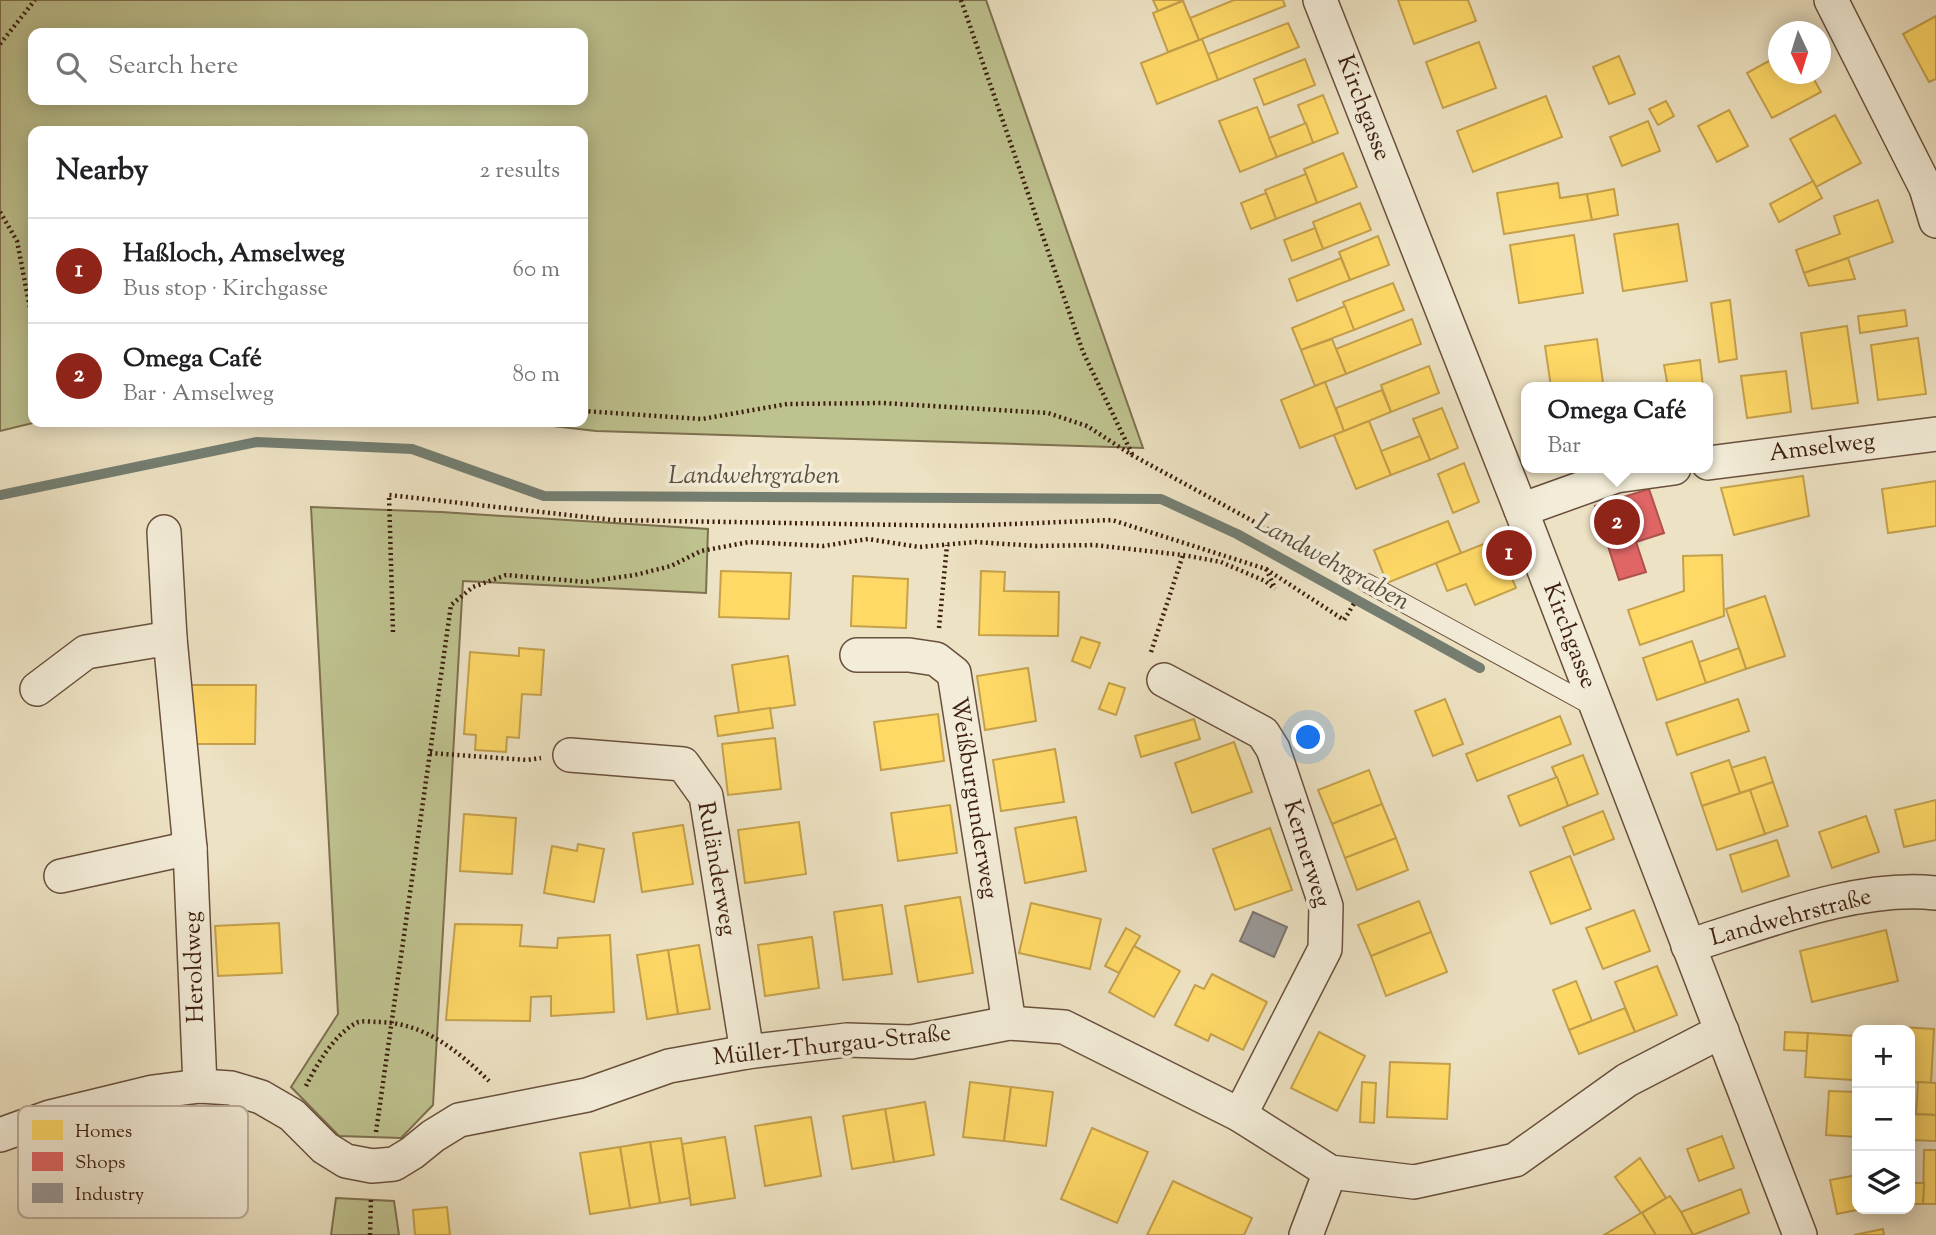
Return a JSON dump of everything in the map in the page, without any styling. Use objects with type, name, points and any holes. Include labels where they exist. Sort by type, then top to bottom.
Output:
[{"type":"street","name":"Kirchgasse","points":[[1320,0],[1521,510],[1800,1235]]},
{"type":"street","points":[[1831,0],[1926,188],[1936,221]]},
{"type":"street","name":"Amselweg","points":[[1713,462],[1936,434]]},
{"type":"street","points":[[1521,510],[1616,476],[1638,473]]},
{"type":"street","name":"Heroldweg","points":[[164,532],[170,638],[190,848],[200,1086]]},
{"type":"street","points":[[37,689],[86,652],[170,638]]},
{"type":"street","points":[[857,655],[909,655],[936,659]]},
{"type":"street","name":"Weißburgunderweg","points":[[936,659],[954,673],[1009,1023]]},
{"type":"street","name":"Kernerweg","points":[[1164,680],[1263,733],[1273,749],[1326,906],[1325,949],[1240,1115]]},
{"type":"street","name":"Ruländerweg","points":[[570,755],[683,764],[706,796],[747,1052]]},
{"type":"street","points":[[61,876],[190,848]]},
{"type":"street","name":"Landwehrstraße","points":[[1688,946],[1818,906],[1855,898],[1892,892],[1936,893]]},
{"type":"street","name":"Müller-Thurgau-Straße","points":[[372,1166],[394,1164],[458,1120],[587,1095],[669,1066],[747,1052],[847,1040],[911,1042],[1009,1023],[1064,1027],[1240,1115],[1330,1172],[1414,1182],[1515,1160],[1627,1080],[1722,1031]]},
{"type":"street","points":[[95,1106],[153,1092],[200,1086],[231,1088],[261,1097],[292,1115],[325,1148],[346,1161],[372,1166]]},
{"type":"street","points":[[0,1135],[18,1129]]},
{"type":"street","points":[[1306,1235],[1330,1172]]},
{"type":"lane","points":[[1367,583],[1597,708]]},
{"type":"path","points":[[0,44],[35,0]]},
{"type":"path","points":[[961,0],[1083,352],[1132,455]]},
{"type":"path","points":[[0,212],[17,241],[28,298]]},
{"type":"path","points":[[588,411],[702,419],[787,404],[883,403],[1048,413],[1087,426],[1132,455],[1367,583]]},
{"type":"path","points":[[393,632],[389,495],[613,520],[962,526],[1112,520],[1266,569],[1345,620]]},
{"type":"path","points":[[372,1166],[451,605],[473,587],[506,575],[586,582],[635,575],[671,566],[701,551],[749,542],[823,546],[869,539],[919,547],[976,542],[1036,546],[1094,545],[1183,555],[1222,562],[1265,581],[1275,589],[1266,569]]},
{"type":"path","points":[[936,659],[947,545]]},
{"type":"path","points":[[1164,680],[1147,664],[1183,555]]},
{"type":"path","points":[[430,753],[527,760],[570,755]]},
{"type":"path","points":[[292,1115],[314,1070],[340,1035],[359,1022],[391,1022],[424,1031],[465,1058],[517,1108]]},
{"type":"green space","points":[[0,0],[986,0],[1143,448],[596,431],[561,427],[588,427],[588,126],[28,126],[28,424],[0,431]]},
{"type":"green space","points":[[311,507],[441,512],[708,529],[706,593],[463,581],[433,1105],[401,1138],[339,1136],[291,1087],[338,1014]]},
{"type":"green space","points":[[336,1198],[394,1201],[399,1235],[331,1235]]},
{"type":"building: Homes","points":[[1153,0],[1184,0],[1158,11]]},
{"type":"building: Homes","points":[[1234,0],[1283,0],[1285,6],[1199,40],[1190,18]]},
{"type":"building: Homes","points":[[1398,0],[1468,0],[1476,21],[1414,44]]},
{"type":"building: Homes","points":[[1183,1],[1199,40],[1168,52],[1153,13]]},
{"type":"building: Homes","points":[[1936,16],[1936,79],[1929,82],[1903,34]]},
{"type":"building: Homes","points":[[1288,23],[1299,47],[1218,80],[1208,54]]},
{"type":"building: Homes","points":[[1202,39],[1218,80],[1157,104],[1141,63]]},
{"type":"building: Homes","points":[[1479,42],[1496,88],[1443,108],[1426,62]]},
{"type":"building: Homes","points":[[1619,56],[1635,94],[1609,104],[1593,67]]},
{"type":"building: Homes","points":[[1305,59],[1315,85],[1264,105],[1254,79]]},
{"type":"building: Homes","points":[[1768,61],[1768,84],[1817,84],[1821,92],[1772,118],[1747,73]]},
{"type":"building: Homes","points":[[1323,95],[1338,133],[1313,143],[1298,105]]},
{"type":"building: Homes","points":[[1546,96],[1562,137],[1473,172],[1457,131]]},
{"type":"building: Homes","points":[[1666,101],[1674,116],[1658,125],[1649,109]]},
{"type":"building: Homes","points":[[1257,107],[1277,157],[1240,172],[1219,121]]},
{"type":"building: Homes","points":[[1729,110],[1748,146],[1717,162],[1698,126]]},
{"type":"building: Homes","points":[[1835,115],[1861,163],[1816,187],[1790,139]]},
{"type":"building: Homes","points":[[1648,121],[1660,151],[1622,166],[1610,137]]},
{"type":"building: Homes","points":[[1306,123],[1313,143],[1277,157],[1269,138]]},
{"type":"building: Homes","points":[[1343,153],[1357,187],[1317,203],[1304,169]]},
{"type":"building: Homes","points":[[1306,174],[1317,203],[1276,219],[1265,190]]},
{"type":"building: Homes","points":[[1813,181],[1822,198],[1779,222],[1770,204]]},
{"type":"building: Homes","points":[[1558,183],[1560,198],[1587,194],[1592,220],[1504,234],[1497,193]]},
{"type":"building: Homes","points":[[1614,189],[1618,215],[1592,220],[1587,194]]},
{"type":"building: Homes","points":[[1266,193],[1276,219],[1251,229],[1241,203]]},
{"type":"building: Homes","points":[[1878,200],[1893,242],[1804,273],[1796,250],[1840,234],[1834,216]]},
{"type":"building: Homes","points":[[1360,203],[1371,230],[1323,249],[1313,222]]},
{"type":"building: Homes","points":[[1678,224],[1687,281],[1623,291],[1614,234]]},
{"type":"building: Homes","points":[[1315,228],[1323,249],[1292,261],[1284,240]]},
{"type":"building: Homes","points":[[1574,235],[1583,293],[1519,303],[1510,245]]},
{"type":"building: Homes","points":[[1378,236],[1389,265],[1350,280],[1339,252]]},
{"type":"building: Homes","points":[[1341,258],[1350,280],[1297,301],[1289,279]]},
{"type":"building: Homes","points":[[1848,258],[1855,279],[1809,286],[1804,273]]},
{"type":"building: Homes","points":[[1393,283],[1404,310],[1354,330],[1343,302]]},
{"type":"building: Homes","points":[[1730,300],[1737,359],[1719,362],[1711,303]]},
{"type":"building: Homes","points":[[1345,306],[1354,330],[1301,350],[1292,328]]},
{"type":"building: Homes","points":[[1905,310],[1907,326],[1860,333],[1858,316]]},
{"type":"building: Homes","points":[[1412,319],[1421,344],[1346,374],[1336,349]]},
{"type":"building: Homes","points":[[1847,326],[1858,403],[1812,409],[1801,333]]},
{"type":"building: Homes","points":[[1918,338],[1926,394],[1878,400],[1871,345]]},
{"type":"building: Homes","points":[[1332,339],[1346,374],[1315,386],[1301,350]]},
{"type":"building: Homes","points":[[1597,339],[1603,382],[1550,382],[1545,346]]},
{"type":"building: Homes","points":[[1700,360],[1702,382],[1667,382],[1664,365]]},
{"type":"building: Homes","points":[[1429,366],[1439,393],[1391,412],[1381,385]]},
{"type":"building: Homes","points":[[1786,371],[1791,412],[1747,418],[1741,376]]},
{"type":"building: Homes","points":[[1325,382],[1344,431],[1300,448],[1281,400]]},
{"type":"building: Homes","points":[[1382,390],[1391,412],[1344,431],[1336,408]]},
{"type":"building: Homes","points":[[1442,408],[1458,448],[1430,460],[1413,419]]},
{"type":"building: Homes","points":[[1369,421],[1391,475],[1356,489],[1334,435]]},
{"type":"building: Homes","points":[[1420,436],[1430,460],[1391,475],[1381,451]]},
{"type":"building: Homes","points":[[1464,463],[1479,502],[1453,513],[1438,474]]},
{"type":"building: Homes","points":[[1803,476],[1809,516],[1734,535],[1721,488]]},
{"type":"building: Homes","points":[[1936,481],[1936,526],[1888,533],[1882,489]]},
{"type":"building: Homes","points":[[1448,521],[1461,553],[1387,583],[1374,550]]},
{"type":"building: Homes","points":[[1496,539],[1516,588],[1475,605],[1466,584],[1447,591],[1436,563]]},
{"type":"building: Homes","points":[[1722,555],[1724,616],[1640,645],[1628,610],[1684,591],[1683,556]]},
{"type":"building: Homes","points":[[721,571],[791,573],[789,619],[719,617]]},
{"type":"building: Homes","points":[[981,571],[1005,572],[1004,591],[1059,592],[1058,636],[979,635]]},
{"type":"building: Homes","points":[[853,576],[908,579],[906,628],[851,626]]},
{"type":"building: Homes","points":[[1765,596],[1785,656],[1746,669],[1726,609]]},
{"type":"building: Homes","points":[[1081,637],[1100,643],[1090,668],[1072,661]]},
{"type":"building: Homes","points":[[1692,641],[1706,683],[1657,700],[1643,658]]},
{"type":"building: Homes","points":[[519,648],[544,650],[541,695],[522,694],[519,738],[507,737],[506,752],[475,750],[476,735],[464,734],[470,652],[519,656]]},
{"type":"building: Homes","points":[[1739,648],[1746,669],[1706,683],[1699,662]]},
{"type":"building: Homes","points":[[788,656],[795,705],[739,713],[732,665]]},
{"type":"building: Homes","points":[[1028,668],[1036,721],[985,730],[977,676]]},
{"type":"building: Homes","points":[[1109,683],[1125,688],[1116,715],[1099,709]]},
{"type":"building: Homes","points":[[191,685],[256,685],[255,744],[191,744]]},
{"type":"building: Homes","points":[[1445,699],[1463,744],[1433,756],[1415,711]]},
{"type":"building: Homes","points":[[1738,699],[1749,731],[1677,755],[1666,723]]},
{"type":"building: Homes","points":[[770,708],[773,728],[718,736],[715,716]]},
{"type":"building: Homes","points":[[938,714],[944,761],[881,770],[874,722]]},
{"type":"building: Homes","points":[[1560,716],[1571,744],[1477,781],[1466,754]]},
{"type":"building: Homes","points":[[1194,719],[1200,739],[1141,757],[1135,736]]},
{"type":"building: Homes","points":[[775,738],[781,789],[728,795],[722,744]]},
{"type":"building: Homes","points":[[1234,742],[1252,792],[1192,813],[1175,763]]},
{"type":"building: Homes","points":[[1055,749],[1064,802],[1001,811],[993,760]]},
{"type":"building: Homes","points":[[1583,755],[1598,794],[1568,806],[1552,767]]},
{"type":"building: Homes","points":[[1765,757],[1773,782],[1740,793],[1731,768]]},
{"type":"building: Homes","points":[[1729,760],[1740,793],[1702,806],[1691,773]]},
{"type":"building: Homes","points":[[1369,770],[1382,804],[1332,824],[1318,790]]},
{"type":"building: Homes","points":[[1557,777],[1568,806],[1520,826],[1508,796]]},
{"type":"building: Homes","points":[[1773,782],[1788,826],[1765,834],[1750,790]]},
{"type":"building: Homes","points":[[1750,790],[1765,834],[1717,850],[1702,806]]},
{"type":"building: Homes","points":[[1936,800],[1936,840],[1904,847],[1895,810]]},
{"type":"building: Homes","points":[[1382,804],[1396,838],[1345,858],[1332,824]]},
{"type":"building: Homes","points":[[950,805],[957,853],[898,861],[891,813]]},
{"type":"building: Homes","points":[[1603,811],[1614,839],[1574,855],[1563,827]]},
{"type":"building: Homes","points":[[464,814],[516,818],[512,874],[460,871]]},
{"type":"building: Homes","points":[[1866,816],[1879,852],[1832,868],[1819,832]]},
{"type":"building: Homes","points":[[1076,817],[1086,871],[1025,883],[1015,828]]},
{"type":"building: Homes","points":[[799,822],[806,874],[745,883],[738,830]]},
{"type":"building: Homes","points":[[683,825],[693,884],[642,892],[633,833]]},
{"type":"building: Homes","points":[[1270,828],[1292,890],[1235,910],[1213,849]]},
{"type":"building: Homes","points":[[1396,838],[1408,870],[1357,890],[1345,858]]},
{"type":"building: Homes","points":[[1777,840],[1789,876],[1742,892],[1730,855]]},
{"type":"building: Homes","points":[[578,844],[604,849],[594,902],[544,893],[552,846],[577,851]]},
{"type":"building: Homes","points":[[1570,856],[1591,909],[1551,924],[1530,872]]},
{"type":"building: Homes","points":[[960,897],[973,973],[918,982],[905,906]]},
{"type":"building: Homes","points":[[1419,901],[1431,932],[1371,956],[1358,925]]},
{"type":"building: Homes","points":[[1031,903],[1101,919],[1090,969],[1019,953]]},
{"type":"building: Homes","points":[[882,905],[892,974],[843,980],[834,912]]},
{"type":"building: Homes","points":[[1634,910],[1650,951],[1603,969],[1586,928]]},
{"type":"building: Homes","points":[[279,923],[282,973],[218,976],[215,926]]},
{"type":"building: Homes","points":[[455,924],[522,925],[520,946],[557,948],[558,938],[610,935],[614,1012],[551,1016],[551,996],[531,997],[530,1021],[446,1020]]},
{"type":"building: Homes","points":[[1126,928],[1140,936],[1119,973],[1105,966]]},
{"type":"building: Homes","points":[[1886,930],[1898,981],[1812,1002],[1800,951]]},
{"type":"building: Homes","points":[[1431,932],[1447,972],[1386,996],[1371,956]]},
{"type":"building: Homes","points":[[812,937],[819,988],[765,996],[758,945]]},
{"type":"building: Homes","points":[[699,945],[710,1009],[678,1014],[668,950]]},
{"type":"building: Homes","points":[[1134,946],[1180,971],[1154,1017],[1109,992]]},
{"type":"building: Homes","points":[[668,950],[678,1014],[647,1019],[637,955]]},
{"type":"building: Homes","points":[[1657,966],[1677,1015],[1635,1032],[1615,982]]},
{"type":"building: Homes","points":[[1212,974],[1267,1002],[1243,1050],[1211,1034],[1208,1041],[1175,1025],[1195,985],[1204,989]]},
{"type":"building: Homes","points":[[1576,981],[1592,1021],[1569,1030],[1553,990]]},
{"type":"building: Homes","points":[[1625,1008],[1635,1032],[1579,1054],[1569,1030]]},
{"type":"building: Homes","points":[[1915,1028],[1934,1029],[1931,1083],[1915,1082]]},
{"type":"building: Homes","points":[[1319,1032],[1365,1056],[1337,1111],[1291,1088]]},
{"type":"building: Homes","points":[[1785,1032],[1808,1033],[1807,1051],[1784,1050]]},
{"type":"building: Homes","points":[[1808,1033],[1852,1036],[1852,1080],[1805,1077]]},
{"type":"building: Homes","points":[[1390,1062],[1450,1064],[1447,1119],[1387,1117]]},
{"type":"building: Homes","points":[[970,1082],[1011,1087],[1004,1141],[963,1137]]},
{"type":"building: Homes","points":[[1362,1082],[1376,1083],[1374,1123],[1360,1122]]},
{"type":"building: Homes","points":[[1918,1082],[1936,1083],[1936,1115],[1916,1114]]},
{"type":"building: Homes","points":[[1011,1087],[1053,1092],[1046,1146],[1004,1141]]},
{"type":"building: Homes","points":[[1829,1091],[1852,1092],[1852,1137],[1826,1135]]},
{"type":"building: Homes","points":[[925,1102],[934,1155],[894,1162],[885,1109]]},
{"type":"building: Homes","points":[[885,1109],[894,1162],[852,1169],[843,1116]]},
{"type":"building: Homes","points":[[1915,1114],[1936,1115],[1936,1141],[1915,1140]]},
{"type":"building: Homes","points":[[811,1117],[821,1176],[765,1186],[755,1126]]},
{"type":"building: Homes","points":[[1092,1128],[1148,1152],[1117,1223],[1061,1199]]},
{"type":"building: Homes","points":[[1722,1136],[1734,1168],[1699,1181],[1687,1149]]},
{"type":"building: Homes","points":[[725,1137],[735,1198],[691,1205],[682,1144]]},
{"type":"building: Homes","points":[[681,1138],[690,1198],[660,1203],[650,1142]]},
{"type":"building: Homes","points":[[650,1142],[660,1203],[630,1208],[620,1147]]},
{"type":"building: Homes","points":[[620,1147],[630,1208],[590,1214],[580,1153]]},
{"type":"building: Homes","points":[[1924,1150],[1936,1150],[1936,1204],[1923,1204]]},
{"type":"building: Homes","points":[[1640,1158],[1666,1198],[1641,1213],[1615,1177]]},
{"type":"building: Homes","points":[[1852,1176],[1852,1211],[1837,1214],[1830,1180]]},
{"type":"building: Homes","points":[[1173,1181],[1252,1218],[1244,1235],[1147,1235]]},
{"type":"building: Homes","points":[[1915,1183],[1924,1183],[1923,1204],[1915,1204]]},
{"type":"building: Homes","points":[[1741,1189],[1749,1213],[1693,1235],[1681,1212]]},
{"type":"building: Homes","points":[[1670,1196],[1693,1235],[1656,1235],[1642,1213]]},
{"type":"building: Homes","points":[[447,1207],[450,1235],[415,1235],[413,1210]]},
{"type":"building: Homes","points":[[1641,1213],[1656,1235],[1604,1235]]},
{"type":"building: Homes","points":[[1883,1229],[1884,1235],[1854,1235]]},
{"type":"building: Shops","points":[[1649,489],[1664,533],[1636,542],[1646,572],[1619,580],[1595,506]]},
{"type":"building: Industry","points":[[1253,912],[1287,927],[1274,957],[1240,941]]},
{"type":"waterway","name":"Landwehrgraben","points":[[0,495],[257,442],[412,449],[544,496],[1161,499],[1237,534],[1480,668]]},
{"type":"place","name":"Omega Café","points":[[1617,522]]},
{"type":"place","name":"Haßloch, Amselweg","points":[[1509,553]]}]
